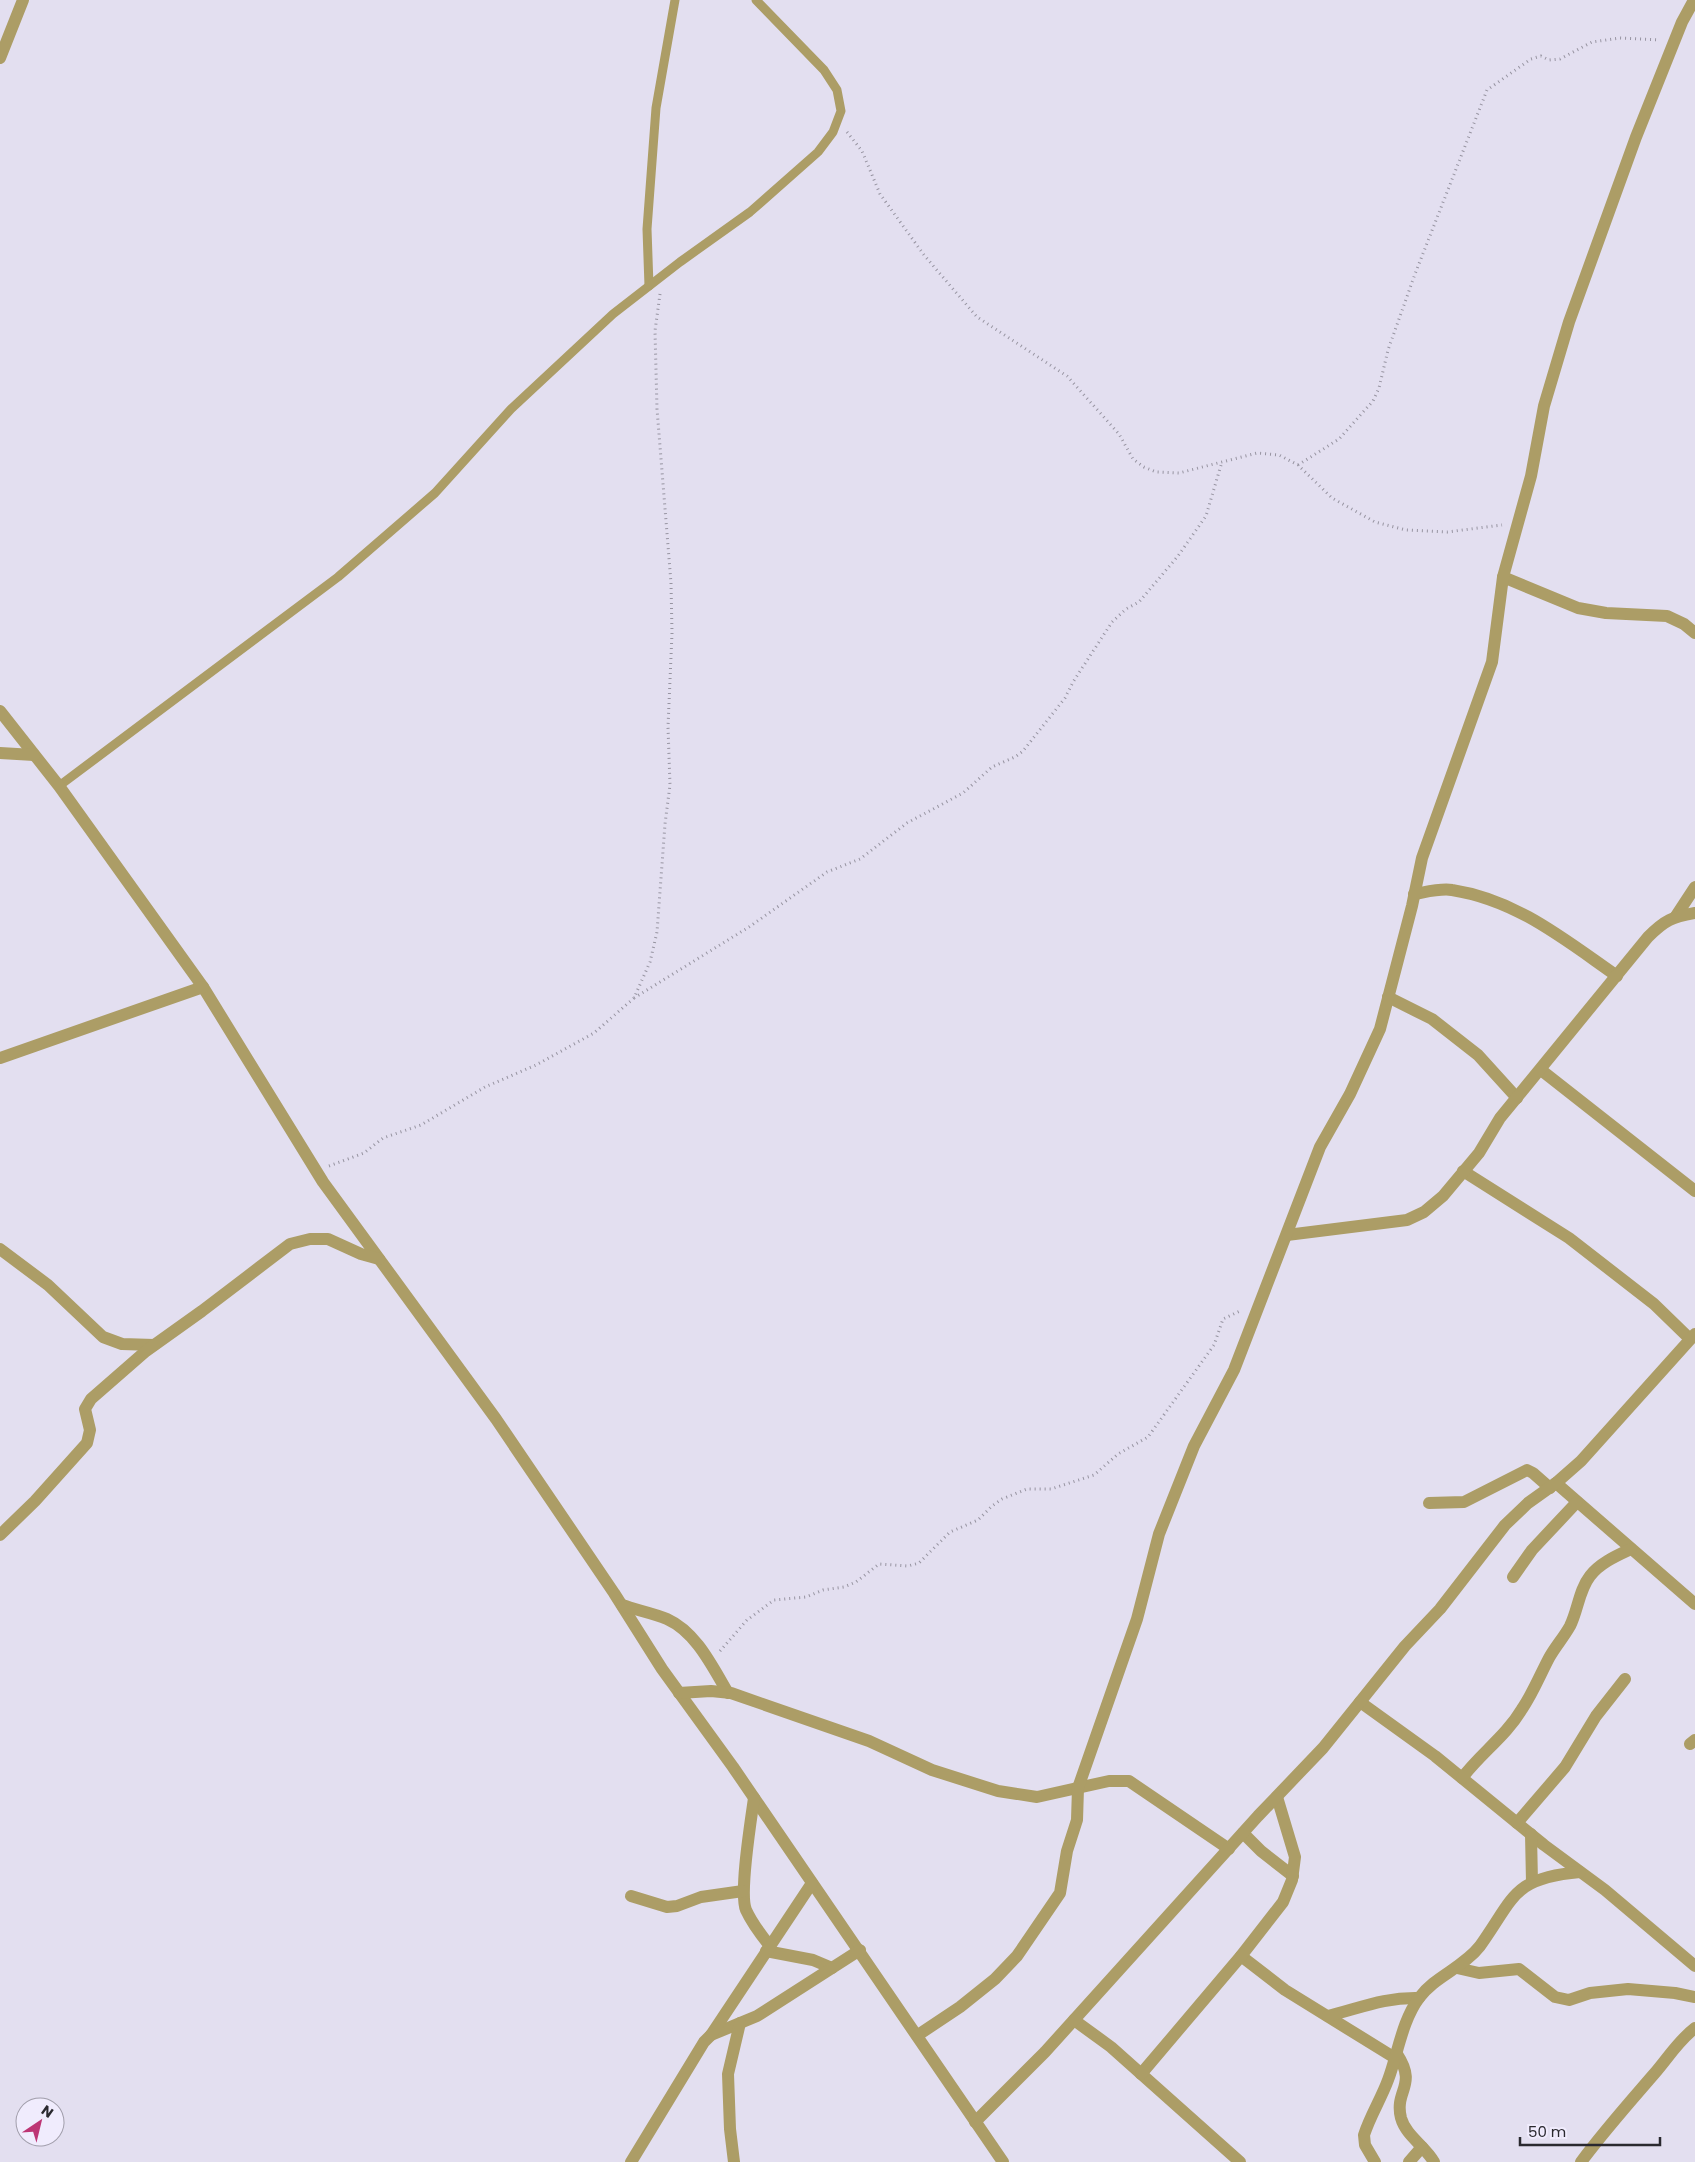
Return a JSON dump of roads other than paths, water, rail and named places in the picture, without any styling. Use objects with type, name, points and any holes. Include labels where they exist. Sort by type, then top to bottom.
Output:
[{"type":"street","points":[[0,58],[24,0]]},
{"type":"street","points":[[918,2035],[960,2007],[996,1979],[1017,1956],[1060,1893],[1067,1851],[1077,1820],[1078,1788],[1136,1619],[1159,1534],[1194,1446],[1234,1370],[1320,1148],[1350,1094],[1380,1029],[1422,858],[1436,814],[1492,662],[1503,578],[1531,476],[1544,406],[1569,322],[1636,137],[1675,40],[1694,0]]},
{"type":"street","points":[[1503,578],[1578,608],[1606,613],[1667,616],[1684,624],[1695,633]]},
{"type":"street","points":[[0,711],[59,786],[203,987],[317,1171],[496,1419],[679,1692],[860,1950],[1003,2162]]},
{"type":"street","points":[[0,754],[34,754]]},
{"type":"street","points":[[1676,916],[1695,887]]},
{"type":"street","points":[[1414,894],[1451,890],[1492,900],[1526,914],[1618,976]]},
{"type":"street","points":[[1287,1235],[1407,1220],[1424,1212],[1443,1196],[1479,1152],[1500,1118],[1648,937],[1664,921],[1676,916],[1695,913]]},
{"type":"street","points":[[0,1058],[203,987]]},
{"type":"street","points":[[1388,997],[1432,1020],[1478,1055],[1517,1098]]},
{"type":"street","points":[[1541,1070],[1695,1191]]},
{"type":"street","points":[[975,2122],[1074,2020],[1229,1848],[1323,1748],[1405,1646],[1440,1609],[1505,1525],[1528,1503],[1553,1486],[1581,1461],[1693,1337],[1569,1238],[1463,1171]]},
{"type":"street","points":[[0,1536],[35,1501],[87,1443],[90,1430],[85,1409],[91,1399],[154,1345],[290,1244],[310,1239],[328,1239],[361,1254],[379,1259]]},
{"type":"street","points":[[0,1249],[54,1290],[103,1337],[122,1344],[154,1345]]},
{"type":"street","points":[[1429,1503],[1464,1502],[1527,1470],[1578,1502],[1695,1604]]},
{"type":"street","points":[[1513,1577],[1532,1550],[1578,1502]]},
{"type":"street","points":[[1462,1778],[1473,1763],[1510,1727],[1522,1709],[1550,1657],[1570,1627],[1578,1609],[1583,1586],[1590,1575],[1614,1557],[1631,1549]]},
{"type":"street","points":[[622,1605],[666,1619],[683,1629],[697,1643],[728,1693]]},
{"type":"street","points":[[1517,1823],[1565,1767],[1596,1716],[1625,1679]]},
{"type":"street","points":[[679,1692],[711,1691],[728,1693],[869,1741],[932,1770],[998,1791],[1037,1797],[1108,1781],[1129,1781],[1229,1848]]},
{"type":"street","points":[[1360,1702],[1462,1778],[1634,1914],[1695,1966]]},
{"type":"street","points":[[1141,2074],[1241,1956],[1282,1902],[1293,1876],[1295,1857],[1277,1797]]},
{"type":"street","points":[[754,1798],[743,1891],[745,1909],[768,1949],[813,1960],[832,1968]]},
{"type":"street","points":[[1243,1833],[1261,1851],[1293,1876]]},
{"type":"street","points":[[1531,1834],[1532,1882]]},
{"type":"street","points":[[1375,2162],[1365,2145],[1364,2135],[1396,2056],[1409,2014],[1419,1998],[1429,1987],[1457,1968],[1479,1947],[1505,1907],[1520,1890],[1544,1877],[1580,1872]]},
{"type":"street","points":[[632,2162],[704,2042],[711,2036],[812,1882]]},
{"type":"street","points":[[631,1896],[667,1907],[677,1906],[717,1894],[743,1891]]},
{"type":"street","points":[[711,2036],[766,2010],[860,1950]]},
{"type":"street","points":[[1241,1956],[1285,1990],[1396,2056],[1407,2076],[1400,2106],[1401,2116],[1413,2138],[1434,2162]]},
{"type":"street","points":[[1457,1968],[1479,1972],[1519,1969],[1555,1997],[1569,2000],[1590,1993],[1628,1989],[1676,1993],[1695,1997]]},
{"type":"street","points":[[1328,2016],[1372,2003],[1398,1998],[1419,1998]]},
{"type":"street","points":[[1074,2020],[1111,2048],[1240,2162]]},
{"type":"street","points":[[734,2162],[730,2129],[728,2074],[740,2023]]},
{"type":"street","points":[[1581,2162],[1616,2116],[1656,2072],[1681,2039],[1695,2028]]},
{"type":"street","points":[[1409,2162],[1422,2147]]},
{"type":"lane","points":[[649,286],[647,229],[656,108],[675,0]]},
{"type":"lane","points":[[59,786],[338,577],[435,493],[511,409],[613,314],[750,212],[818,152],[833,132],[841,111],[837,90],[824,70],[756,0]]}]
